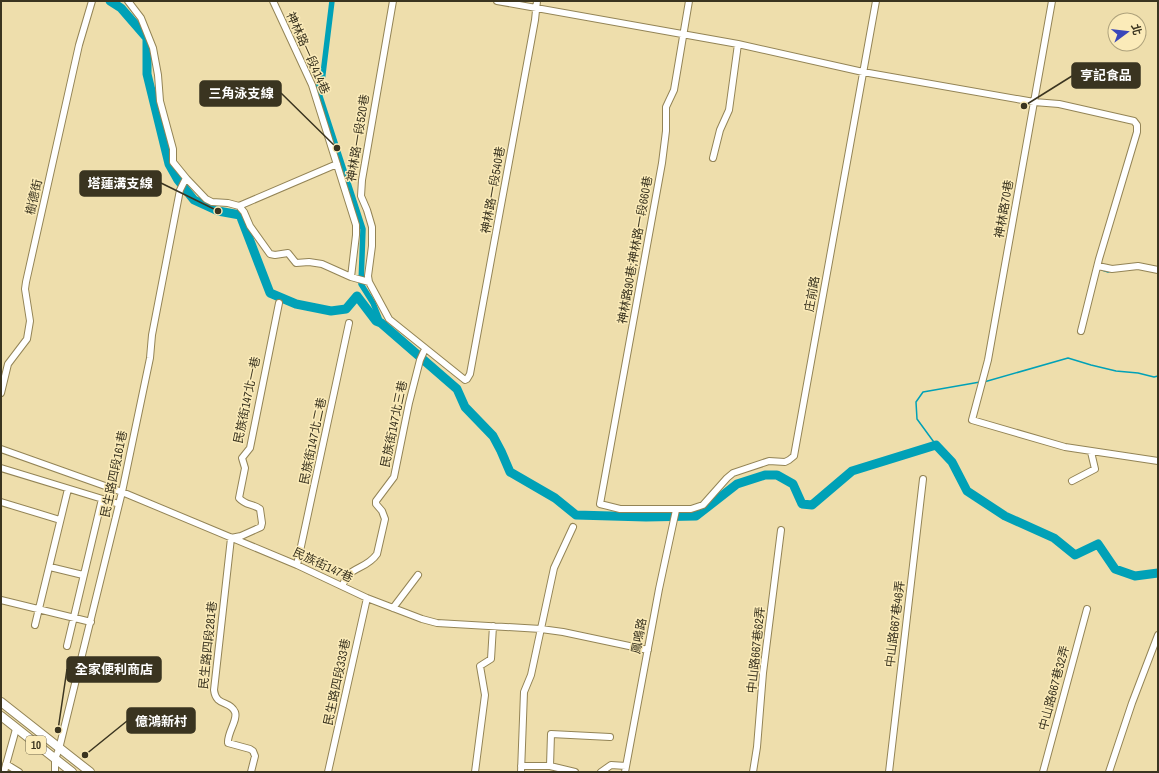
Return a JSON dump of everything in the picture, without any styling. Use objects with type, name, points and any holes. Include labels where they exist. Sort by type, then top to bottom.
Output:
[{"type":"main road","name":"10","points":[[1,702],[90,772]]},
{"type":"main road","name":"10","points":[[1,716],[72,772]]},
{"type":"street","name":"樹德街","points":[[1,393],[8,364],[27,339],[30,321],[25,289],[26,282],[78,53],[92,1]]},
{"type":"street","points":[[128,1],[141,18],[153,48],[158,75],[160,101],[173,148],[173,162],[186,178],[206,199],[212,202],[228,203],[239,206],[244,212],[253,231],[270,254],[275,255],[288,253],[296,263],[309,262],[322,264],[351,277],[369,282],[389,319],[425,348]]},
{"type":"street","name":"神林路一段414巷","points":[[273,1],[312,85],[356,225],[351,277]]},
{"type":"street","name":"神林路一段520巷","points":[[369,282],[372,227],[361,196],[362,180],[393,1]]},
{"type":"street","points":[[497,1],[738,44],[863,72],[1034,102],[1059,104],[1134,121],[1137,125],[1137,132],[1098,266],[1081,332]]},
{"type":"street","name":"神林路一段540巷","points":[[425,348],[465,380],[468,379],[534,27],[537,1]]},
{"type":"street","name":"神林路90巷;神林路一段660巷","points":[[600,504],[662,163],[666,131],[666,107],[674,90],[689,1]]},
{"type":"street","name":"庄前路","points":[[600,504],[620,509],[690,509],[703,505],[733,473],[769,461],[785,462],[794,456],[876,1]]},
{"type":"street","name":"神林路70巷","points":[[1052,1],[988,360],[972,420],[1065,447],[1091,452]]},
{"type":"street","points":[[713,158],[720,130],[729,110],[738,44]]},
{"type":"street","points":[[239,206],[337,164]]},
{"type":"street","name":"民生路四段161巷","points":[[55,772],[55,759],[59,749],[122,492],[150,358],[152,336],[180,190],[186,178]]},
{"type":"street","points":[[1098,266],[1112,269],[1138,266],[1158,270]]},
{"type":"street","name":"民族街147北一巷","points":[[231,538],[241,536],[261,527],[262,523],[260,509],[256,506],[243,503],[239,498],[245,468],[242,458],[250,448],[279,303]]},
{"type":"street","name":"民族街147北二巷","points":[[297,565],[349,322]]},
{"type":"street","name":"民族街147北三巷","points":[[342,586],[348,575],[365,565],[377,554],[385,519],[382,511],[376,504],[376,501],[394,478],[409,403],[420,360],[425,348]]},
{"type":"street","name":"民族街147巷","points":[[1,448],[122,492],[297,565],[367,598],[422,619],[436,623],[541,629],[563,632],[648,650]]},
{"type":"street","points":[[1072,481],[1095,469],[1091,452],[1158,460]]},
{"type":"street","points":[[1,468],[119,504]]},
{"type":"street","name":"中山路667巷46弄","points":[[889,772],[923,479]]},
{"type":"street","points":[[35,625],[68,489]]},
{"type":"street","points":[[67,646],[102,499]]},
{"type":"street","points":[[1,502],[60,520]]},
{"type":"street","name":"鳳鳴路","points":[[601,772],[611,765],[625,769],[676,510]]},
{"type":"street","points":[[573,527],[554,568],[531,675],[524,692],[521,769],[550,766],[575,772]]},
{"type":"street","name":"中山路667巷62弄","points":[[753,772],[758,747],[763,674],[781,530]]},
{"type":"street","name":"民生路四段281巷","points":[[231,538],[214,690],[215,697],[218,700],[232,707],[235,711],[236,715],[228,738],[228,743],[254,751],[255,756],[251,772]]},
{"type":"street","points":[[50,567],[83,575]]},
{"type":"street","points":[[393,608],[418,575]]},
{"type":"street","name":"民生路四段333巷","points":[[328,772],[367,598]]},
{"type":"street","points":[[1,600],[90,622]]},
{"type":"street","name":"中山路667巷32弄","points":[[1042,772],[1087,609]]},
{"type":"street","points":[[475,772],[485,695],[480,666],[490,659],[493,626]]},
{"type":"street","points":[[1109,772],[1132,703],[1158,635]]},
{"type":"street","points":[[4,772],[16,729]]},
{"type":"street","points":[[550,766],[551,734],[610,737]]},
{"type":"street","points":[[6,764],[19,772]]},
{"type":"waterway","points":[[110,1],[121,8],[147,38],[147,74],[169,164],[178,180],[194,200],[218,211],[240,215],[270,293],[296,304],[331,311],[346,309],[357,296],[376,321],[381,323],[457,389],[465,407],[493,436],[510,472],[555,498],[576,515],[646,517],[696,516],[737,484],[765,475],[777,475],[793,484],[802,504],[812,505],[852,471],[936,445],[952,462],[967,491],[1005,516],[1054,538],[1075,555],[1098,544],[1115,569],[1135,576],[1158,573]]},
{"type":"waterway","points":[[332,1],[322,82],[317,87],[363,229],[361,284],[373,303],[381,323]]},
{"type":"waterway","points":[[1102,270],[1108,272],[1111,271]]},
{"type":"waterway","points":[[984,382],[1068,358],[1116,371],[1138,373],[1154,377],[1158,376]]},
{"type":"waterway","points":[[936,445],[917,419],[916,402],[923,392],[980,382]]},
{"type":"place","name":"亨記食品","points":[[1024,106]]},
{"type":"place","name":"三角泳支線","points":[[337,148]]},
{"type":"place","name":"塔蓮溝支線","points":[[218,211]]},
{"type":"place","name":"全家便利商店","points":[[58,730]]},
{"type":"place","name":"億鴻新村","points":[[85,755]]}]
